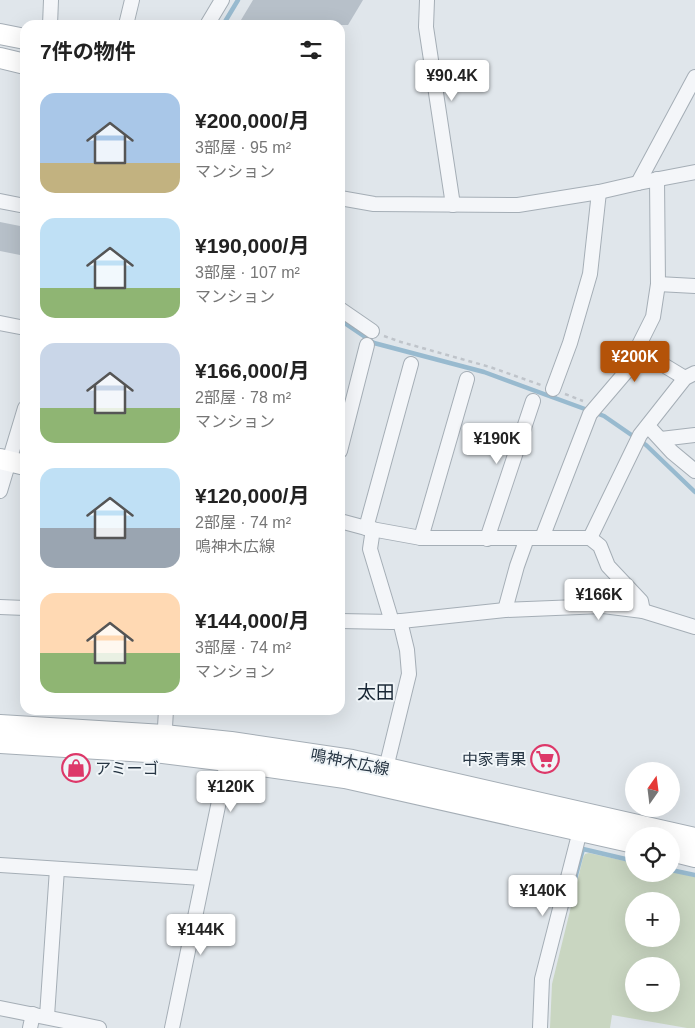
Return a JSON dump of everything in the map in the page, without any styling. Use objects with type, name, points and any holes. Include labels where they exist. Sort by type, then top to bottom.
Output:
[{"type":"main road","points":[[0,34],[20,38]]},
{"type":"main road","points":[[0,58],[20,63]]},
{"type":"main road","name":"鳴神木広線","points":[[0,725],[229,751],[352,760],[582,822],[625,839]]},
{"type":"main road","name":"鳴神木広線","points":[[0,743],[164,744]]},
{"type":"main road","name":"鳴神木広線","points":[[229,751],[344,778],[582,822],[695,838]]},
{"type":"main road","points":[[680,853],[695,857]]},
{"type":"street","points":[[50,20],[51,0]]},
{"type":"street","points":[[127,20],[132,0]]},
{"type":"street","points":[[209,20],[222,0]]},
{"type":"street","points":[[427,0],[426,27],[453,205]]},
{"type":"street","points":[[638,182],[695,77]]},
{"type":"street","points":[[345,199],[374,204],[518,205],[599,192],[638,182],[695,172]]},
{"type":"street","points":[[542,538],[590,414],[625,373],[653,317],[658,284],[657,179]]},
{"type":"street","points":[[553,389],[570,343],[590,274],[599,192]]},
{"type":"street","points":[[0,201],[20,205]]},
{"type":"street","points":[[658,284],[695,286]]},
{"type":"street","points":[[345,312],[372,331]]},
{"type":"street","points":[[0,323],[20,327]]},
{"type":"street","points":[[345,431],[367,345]]},
{"type":"street","points":[[590,538],[640,435],[690,375],[637,349]]},
{"type":"street","points":[[386,768],[409,674],[407,650],[370,549],[369,529],[411,364]]},
{"type":"street","points":[[421,538],[467,379]]},
{"type":"street","points":[[487,539],[533,401]]},
{"type":"street","points":[[648,426],[672,452],[695,471]]},
{"type":"street","points":[[0,491],[11,462],[20,427]]},
{"type":"street","points":[[660,439],[695,435]]},
{"type":"street","points":[[345,522],[369,529],[421,538],[590,538],[600,546],[608,566],[641,601],[643,611]]},
{"type":"street","points":[[505,610],[527,538]]},
{"type":"street","points":[[345,621],[396,621],[505,610],[603,606],[643,611],[695,627]]},
{"type":"street","points":[[0,607],[20,608]]},
{"type":"street","points":[[164,744],[166,715]]},
{"type":"street","points":[[172,1028],[229,751]]},
{"type":"street","points":[[540,1028],[542,979],[582,822]]},
{"type":"street","points":[[0,865],[202,878]]},
{"type":"street","points":[[30,1028],[40,1015],[57,869]]},
{"type":"street","points":[[0,1008],[99,1028]]},
{"type":"path","points":[[372,331],[401,342],[490,367],[596,406]]},
{"type":"green space","points":[[589,853],[625,861],[625,882],[680,882],[680,873],[695,877],[695,1028],[612,1015],[610,1028],[550,1028],[552,984],[585,854]]},
{"type":"building","points":[[253,0],[363,0],[348,25],[345,25],[345,20],[241,20]]},
{"type":"building","points":[[0,222],[20,226],[20,255],[0,251]]},
{"type":"waterway","points":[[226,20],[238,0]]},
{"type":"waterway","points":[[345,323],[374,343],[484,372],[604,416],[646,445],[695,492]]},
{"type":"waterway","points":[[569,901],[583,849],[625,859]]},
{"type":"waterway","points":[[680,872],[695,875]]},
{"type":"place","name":"中家青果","points":[[545,759]]},
{"type":"place","name":"アミーゴ","points":[[76,768]]},
{"type":"district","name":"太田","points":[[376,692]]}]
